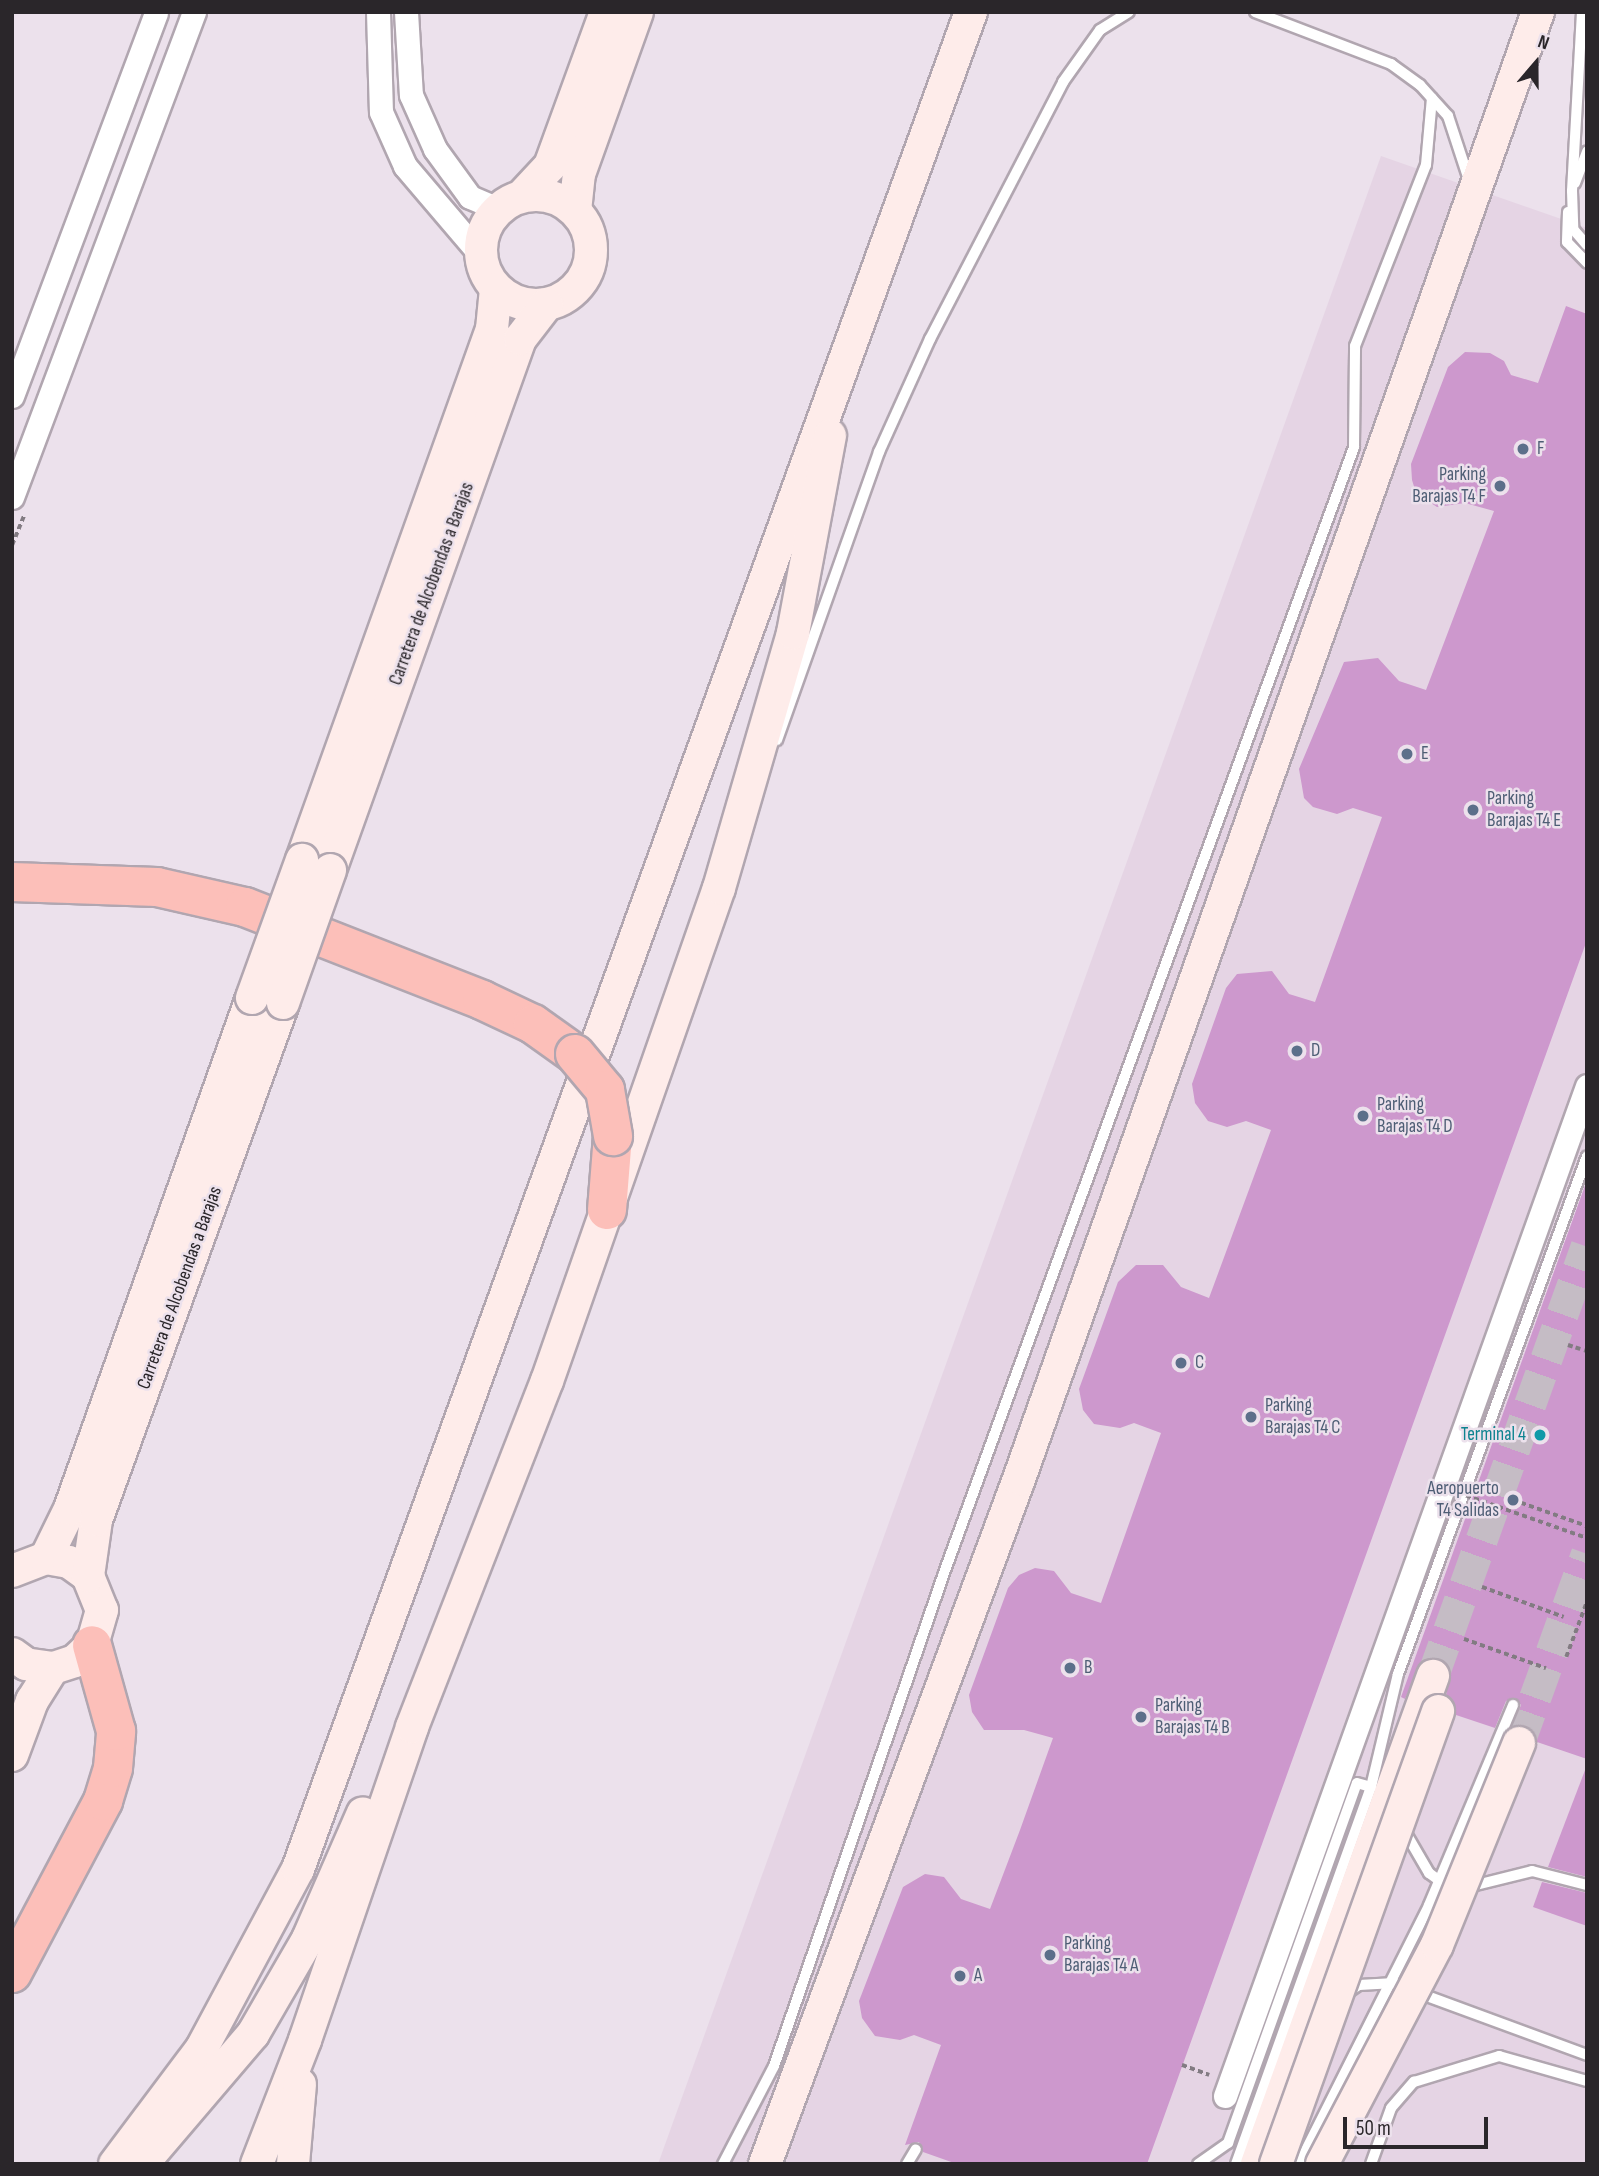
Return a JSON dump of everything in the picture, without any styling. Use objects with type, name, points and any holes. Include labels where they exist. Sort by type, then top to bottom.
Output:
[{"type":"highway","points":[[12,882],[157,887],[245,907],[482,1000],[533,1024],[575,1054],[605,1090],[613,1136],[607,1210]]},
{"type":"highway","points":[[12,1973],[103,1801],[113,1768],[116,1731],[92,1645]]},
{"type":"street","points":[[12,396],[156,12]]},
{"type":"street","points":[[12,497],[194,12]]},
{"type":"street","points":[[378,12],[381,112],[405,166],[480,254],[496,289],[520,302],[547,304],[576,288],[591,258],[585,225],[575,211],[550,197],[510,203],[470,197],[435,149],[411,95],[406,12]]},
{"type":"street","points":[[480,254],[484,230],[550,166],[606,12]]},
{"type":"street","points":[[575,211],[579,174],[637,12]]},
{"type":"street","points":[[115,2164],[202,2048],[298,1868],[810,442],[845,361],[971,12]]},
{"type":"street","points":[[765,2164],[1065,1349],[1349,554],[1473,189],[1538,12]]},
{"type":"street","name":"Carretera de Alcobendas a Barajas","points":[[88,1576],[96,1520],[283,1003],[316,865],[492,329],[496,289]]},
{"type":"street","name":"Carretera de Alcobendas a Barajas","points":[[46,1558],[70,1509],[252,998],[316,865],[520,339],[547,304]]},
{"type":"street","points":[[257,2164],[305,2040],[411,1727],[607,1210],[719,888],[793,633],[845,361]]},
{"type":"street","points":[[1225,2096],[1587,1086]]},
{"type":"street","points":[[12,1571],[46,1558],[69,1562],[88,1576],[102,1610],[92,1645],[75,1661],[52,1668],[26,1664],[12,1654]]},
{"type":"street","points":[[12,1755],[32,1701],[52,1668]]},
{"type":"street","points":[[1256,2164],[1303,2031],[1381,1787],[1433,1676]]},
{"type":"street","points":[[1276,2164],[1438,1711]]},
{"type":"street","points":[[142,2164],[253,2034],[309,1939],[361,1815],[411,1727]]},
{"type":"street","points":[[1322,2164],[1432,1956],[1519,1742]]},
{"type":"street","points":[[293,2164],[305,2040]]},
{"type":"lane","points":[[719,888],[798,687],[879,452],[930,340],[1063,82],[1100,30],[1129,12]]},
{"type":"lane","points":[[1255,12],[1391,64],[1432,98],[1448,116],[1473,189]]},
{"type":"lane","points":[[1583,12],[1567,242],[1587,263]]},
{"type":"lane","points":[[723,2164],[774,2066],[944,1573],[1354,447],[1355,346],[1426,165],[1432,98]]},
{"type":"lane","points":[[1587,151],[1572,191],[1573,229],[1587,245]]},
{"type":"lane","points":[[1236,2164],[1381,1787],[1398,1674],[1587,1156]]},
{"type":"lane","points":[[1299,2164],[1392,1982],[1439,1881],[1513,1705]]},
{"type":"lane","points":[[1198,2164],[1228,2143],[1357,1783],[1381,1787]]},
{"type":"lane","points":[[1381,1787],[1408,1844],[1439,1881],[1454,1890],[1532,1871],[1587,1885]]},
{"type":"lane","points":[[1303,2031],[1322,2009],[1359,1984],[1392,1982],[1587,2055]]},
{"type":"lane","points":[[1371,2164],[1391,2108],[1414,2082],[1499,2056],[1587,2081]]},
{"type":"lane","points":[[906,2164],[916,2149]]},
{"type":"path","points":[[1568,1345],[1587,1351]]},
{"type":"path","points":[[1442,1487],[1587,1538]]},
{"type":"path","points":[[1513,1500],[1587,1526]]},
{"type":"path","points":[[1482,1587],[1564,1617]]},
{"type":"path","points":[[1566,1657],[1587,1601]]},
{"type":"path","points":[[1464,1639],[1546,1668]]},
{"type":"path","points":[[1182,2065],[1199,2072]]},
{"type":"shaded area","points":[[1381,156],[1587,228],[1587,2164],[658,2164]]},
{"type":"building","points":[[1566,306],[1587,314],[1587,940],[1147,2164],[957,2164],[923,2152],[919,2142],[905,2145],[941,2045],[914,2035],[900,2040],[875,2036],[862,2018],[859,2001],[903,1887],[925,1874],[944,1877],[961,1899],[990,1909],[1053,1738],[1024,1730],[984,1730],[972,1712],[969,1695],[1008,1588],[1019,1575],[1035,1568],[1054,1571],[1071,1593],[1101,1603],[1161,1433],[1134,1423],[1120,1428],[1094,1424],[1083,1410],[1079,1389],[1118,1282],[1136,1265],[1163,1265],[1181,1287],[1209,1298],[1271,1130],[1246,1121],[1227,1127],[1208,1121],[1195,1103],[1192,1084],[1226,988],[1237,974],[1272,971],[1289,994],[1315,1002],[1382,817],[1353,808],[1337,814],[1313,807],[1304,798],[1299,769],[1344,662],[1378,658],[1399,681],[1426,690],[1494,511],[1465,503],[1437,507],[1416,493],[1411,464],[1448,367],[1465,352],[1490,353],[1504,361],[1511,375],[1538,383]]},
{"type":"building","name":"Terminal 4","points":[[1587,1180],[1587,1759],[1537,1742],[1527,1726],[1513,1726],[1521,1705],[1515,1698],[1506,1701],[1495,1728],[1456,1715],[1446,1695],[1451,1672],[1439,1659],[1421,1662],[1405,1699],[1401,1697]]},
{"type":"building","points":[[1587,1765],[1587,1877],[1548,1867]]},
{"type":"building","points":[[1542,1882],[1587,1893],[1587,1926],[1533,1907]]},
{"type":"tunnel","points":[[1433,1676],[1587,1247]]},
{"type":"tunnel","points":[[1519,1743],[1587,1554]]},
{"type":"place","name":"F","points":[[1523,449]]},
{"type":"place","name":"Parking Barajas T4 F","points":[[1500,486]]},
{"type":"place","name":"E","points":[[1407,754]]},
{"type":"place","name":"Parking Barajas T4 E","points":[[1473,810]]},
{"type":"place","name":"D","points":[[1297,1051]]},
{"type":"place","name":"Parking Barajas T4 D","points":[[1363,1116]]},
{"type":"place","name":"C","points":[[1181,1363]]},
{"type":"place","name":"Parking Barajas T4 C","points":[[1251,1417]]},
{"type":"place","name":"Terminal 4","points":[[1540,1435]]},
{"type":"place","name":"Aeropuerto T4 Salidas","points":[[1513,1500]]},
{"type":"place","name":"B","points":[[1070,1668]]},
{"type":"place","name":"Parking Barajas T4 B","points":[[1141,1717]]},
{"type":"place","name":"Parking Barajas T4 A","points":[[1050,1955]]},
{"type":"place","name":"A","points":[[960,1976]]}]
